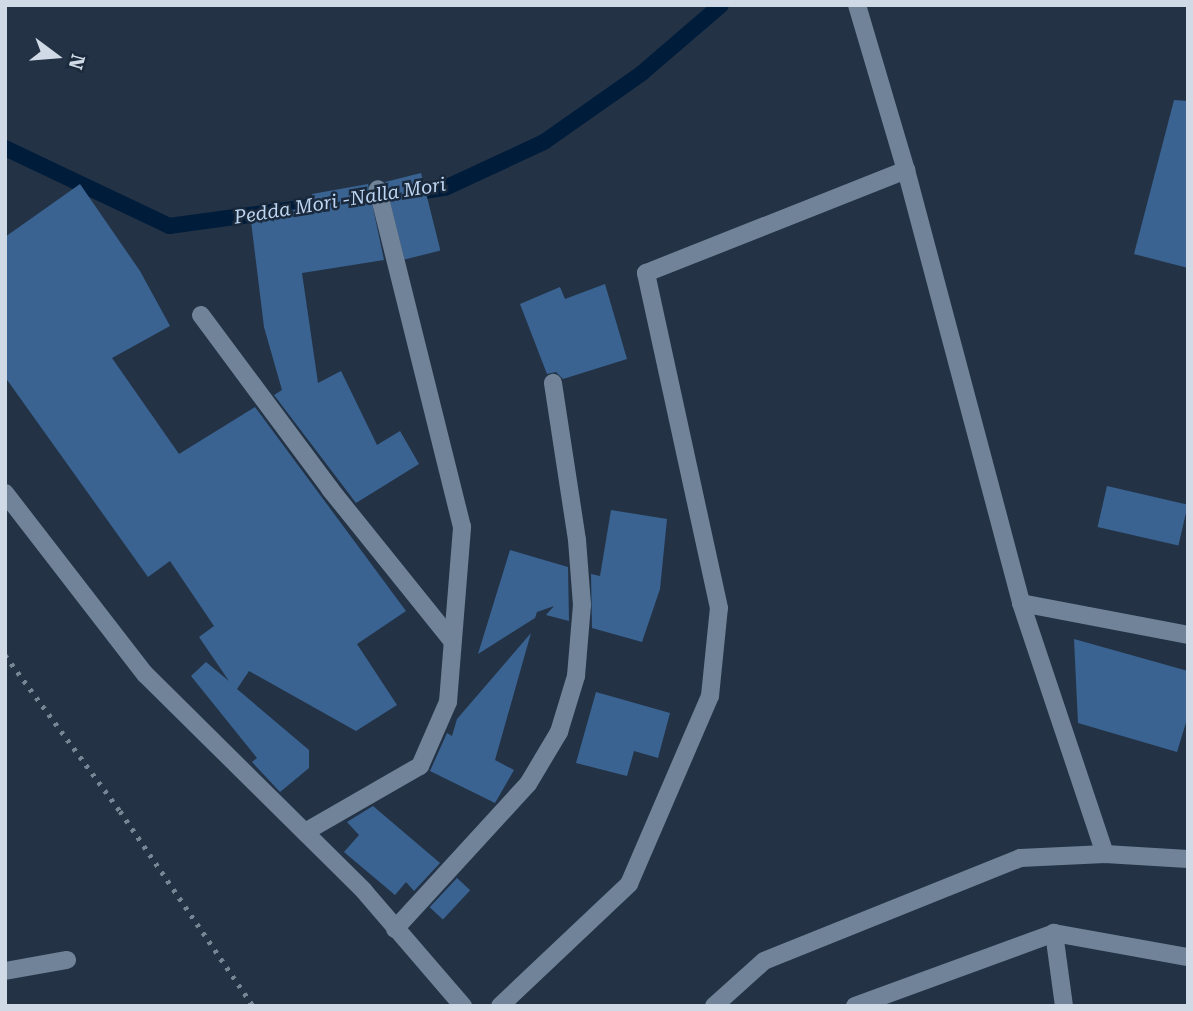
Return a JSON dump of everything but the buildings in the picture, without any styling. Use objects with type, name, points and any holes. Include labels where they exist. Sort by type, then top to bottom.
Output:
[{"type":"street","points":[[857,5],[906,170],[1021,603],[1105,854]]},
{"type":"street","points":[[500,1006],[629,884],[710,696],[719,608],[646,273],[906,170]]},
{"type":"street","points":[[305,832],[420,766],[448,702],[462,527],[378,189]]},
{"type":"street","points":[[201,315],[330,489],[452,640]]},
{"type":"street","points":[[395,929],[528,784],[559,732],[576,676],[582,605],[577,540],[553,383]]},
{"type":"street","points":[[5,493],[145,674],[305,832],[463,1006]]},
{"type":"street","points":[[1021,603],[1188,635]]},
{"type":"street","points":[[714,1006],[764,961],[1020,858],[1105,854],[1188,859]]},
{"type":"street","points":[[855,1006],[1054,933],[1188,957]]},
{"type":"street","points":[[1054,933],[1064,1006]]},
{"type":"street","points":[[5,971],[67,960]]},
{"type":"waterway","name":"Pedda Mori -Nalla Mori","points":[[406,194],[445,188],[544,142],[642,73],[721,5]]},
{"type":"waterway","name":"Pedda Mori -Nalla Mori","points":[[5,148],[169,226],[336,203]]},
{"type":"railway","points":[[5,655],[120,811],[253,1006]]}]
